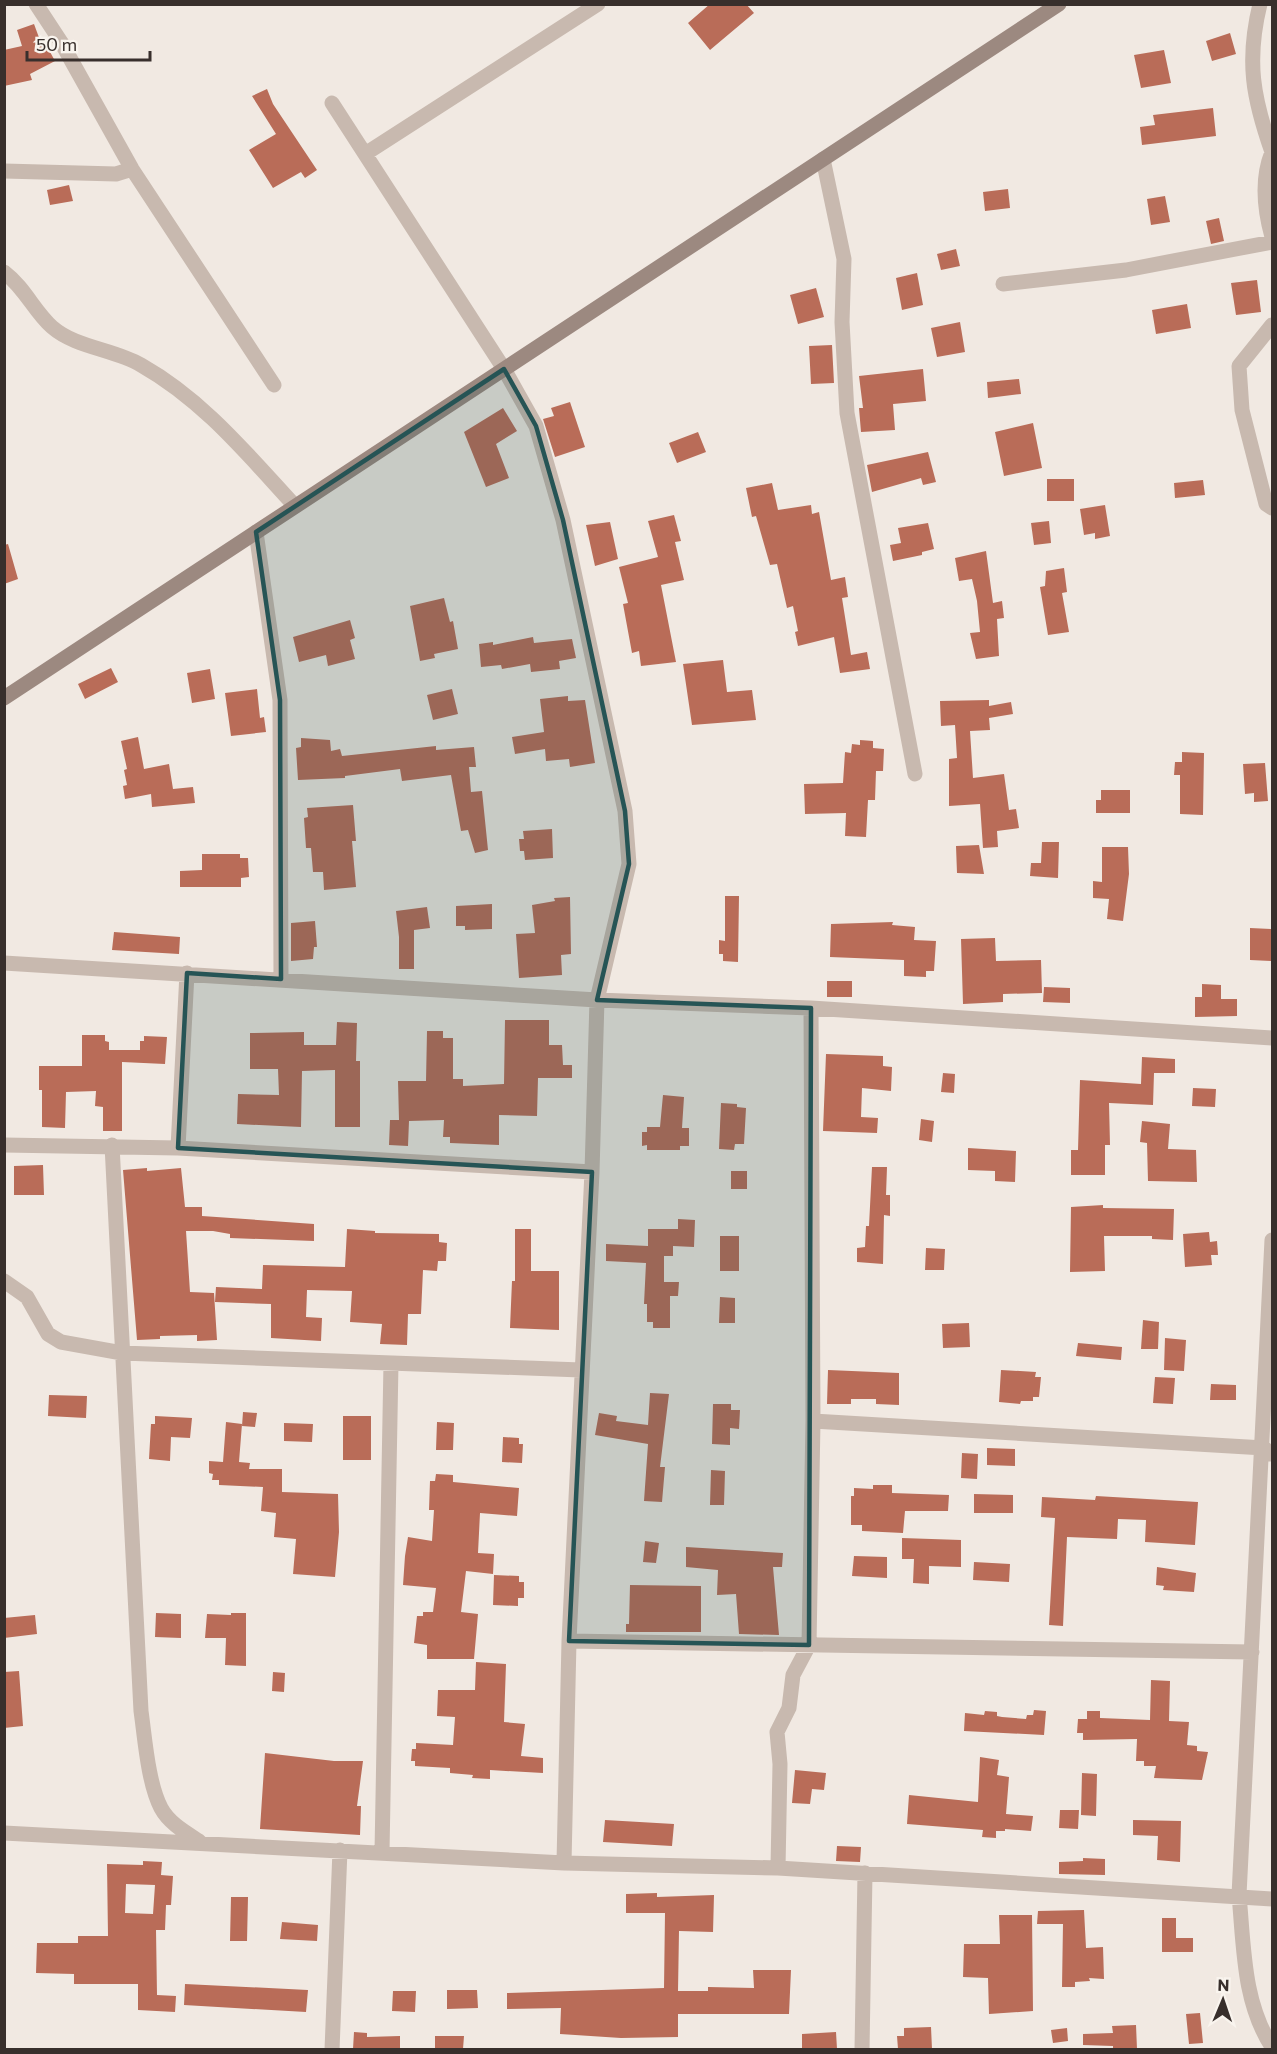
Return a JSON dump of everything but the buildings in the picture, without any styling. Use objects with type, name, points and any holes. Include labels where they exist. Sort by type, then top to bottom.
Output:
[{"type":"street","points":[[36,4],[61,42],[132,169],[274,386]]},
{"type":"street","points":[[365,154],[598,4]]},
{"type":"street","points":[[4,698],[1059,4]]},
{"type":"street","points":[[1260,4],[1252,56],[1256,106],[1272,152],[1264,172],[1267,218],[1272,237]]},
{"type":"street","points":[[332,103],[504,369],[536,426],[560,510],[625,811],[629,864],[597,1000],[592,1172],[569,1641],[564,1863]]},
{"type":"street","points":[[823,159],[844,259],[842,322],[847,413],[915,774]]},
{"type":"street","points":[[4,171],[116,174],[132,169]]},
{"type":"street","points":[[1003,284],[1126,270],[1272,242]]},
{"type":"street","points":[[4,272],[25,290],[52,327],[64,335],[138,363],[180,390],[220,425],[295,506]]},
{"type":"street","points":[[1272,326],[1239,366],[1242,410],[1266,504],[1272,508]]},
{"type":"street","points":[[256,532],[280,700],[281,979]]},
{"type":"street","points":[[4,963],[597,1000],[811,1008],[1272,1038]]},
{"type":"street","points":[[178,1148],[187,973]]},
{"type":"street","points":[[778,1868],[780,1764],[777,1732],[789,1708],[793,1675],[809,1645],[813,1421],[811,1008]]},
{"type":"street","points":[[4,1145],[112,1145],[178,1148],[592,1172]]},
{"type":"street","points":[[112,1145],[141,1712],[151,1773],[161,1808],[177,1828],[200,1841]]},
{"type":"street","points":[[1272,1240],[1268,1451],[1252,1652],[1239,1895],[1248,1987],[1258,2025],[1272,2047]]},
{"type":"street","points":[[4,1281],[27,1297],[48,1334],[61,1342],[122,1353],[581,1370]]},
{"type":"street","points":[[382,1852],[391,1363]]},
{"type":"street","points":[[813,1421],[1268,1451]]},
{"type":"street","points":[[569,1641],[1252,1652]]},
{"type":"street","points":[[4,1833],[200,1841],[564,1863],[778,1868],[1239,1895],[1272,1899]]},
{"type":"street","points":[[332,2049],[340,1850]]},
{"type":"street","points":[[862,2049],[866,1873]]},
{"type":"highlighted area","points":[[504,369],[536,426],[563,520],[625,811],[629,864],[597,1000],[811,1008],[809,1645],[569,1641],[592,1172],[178,1148],[187,973],[281,979],[280,700],[256,532]]}]
